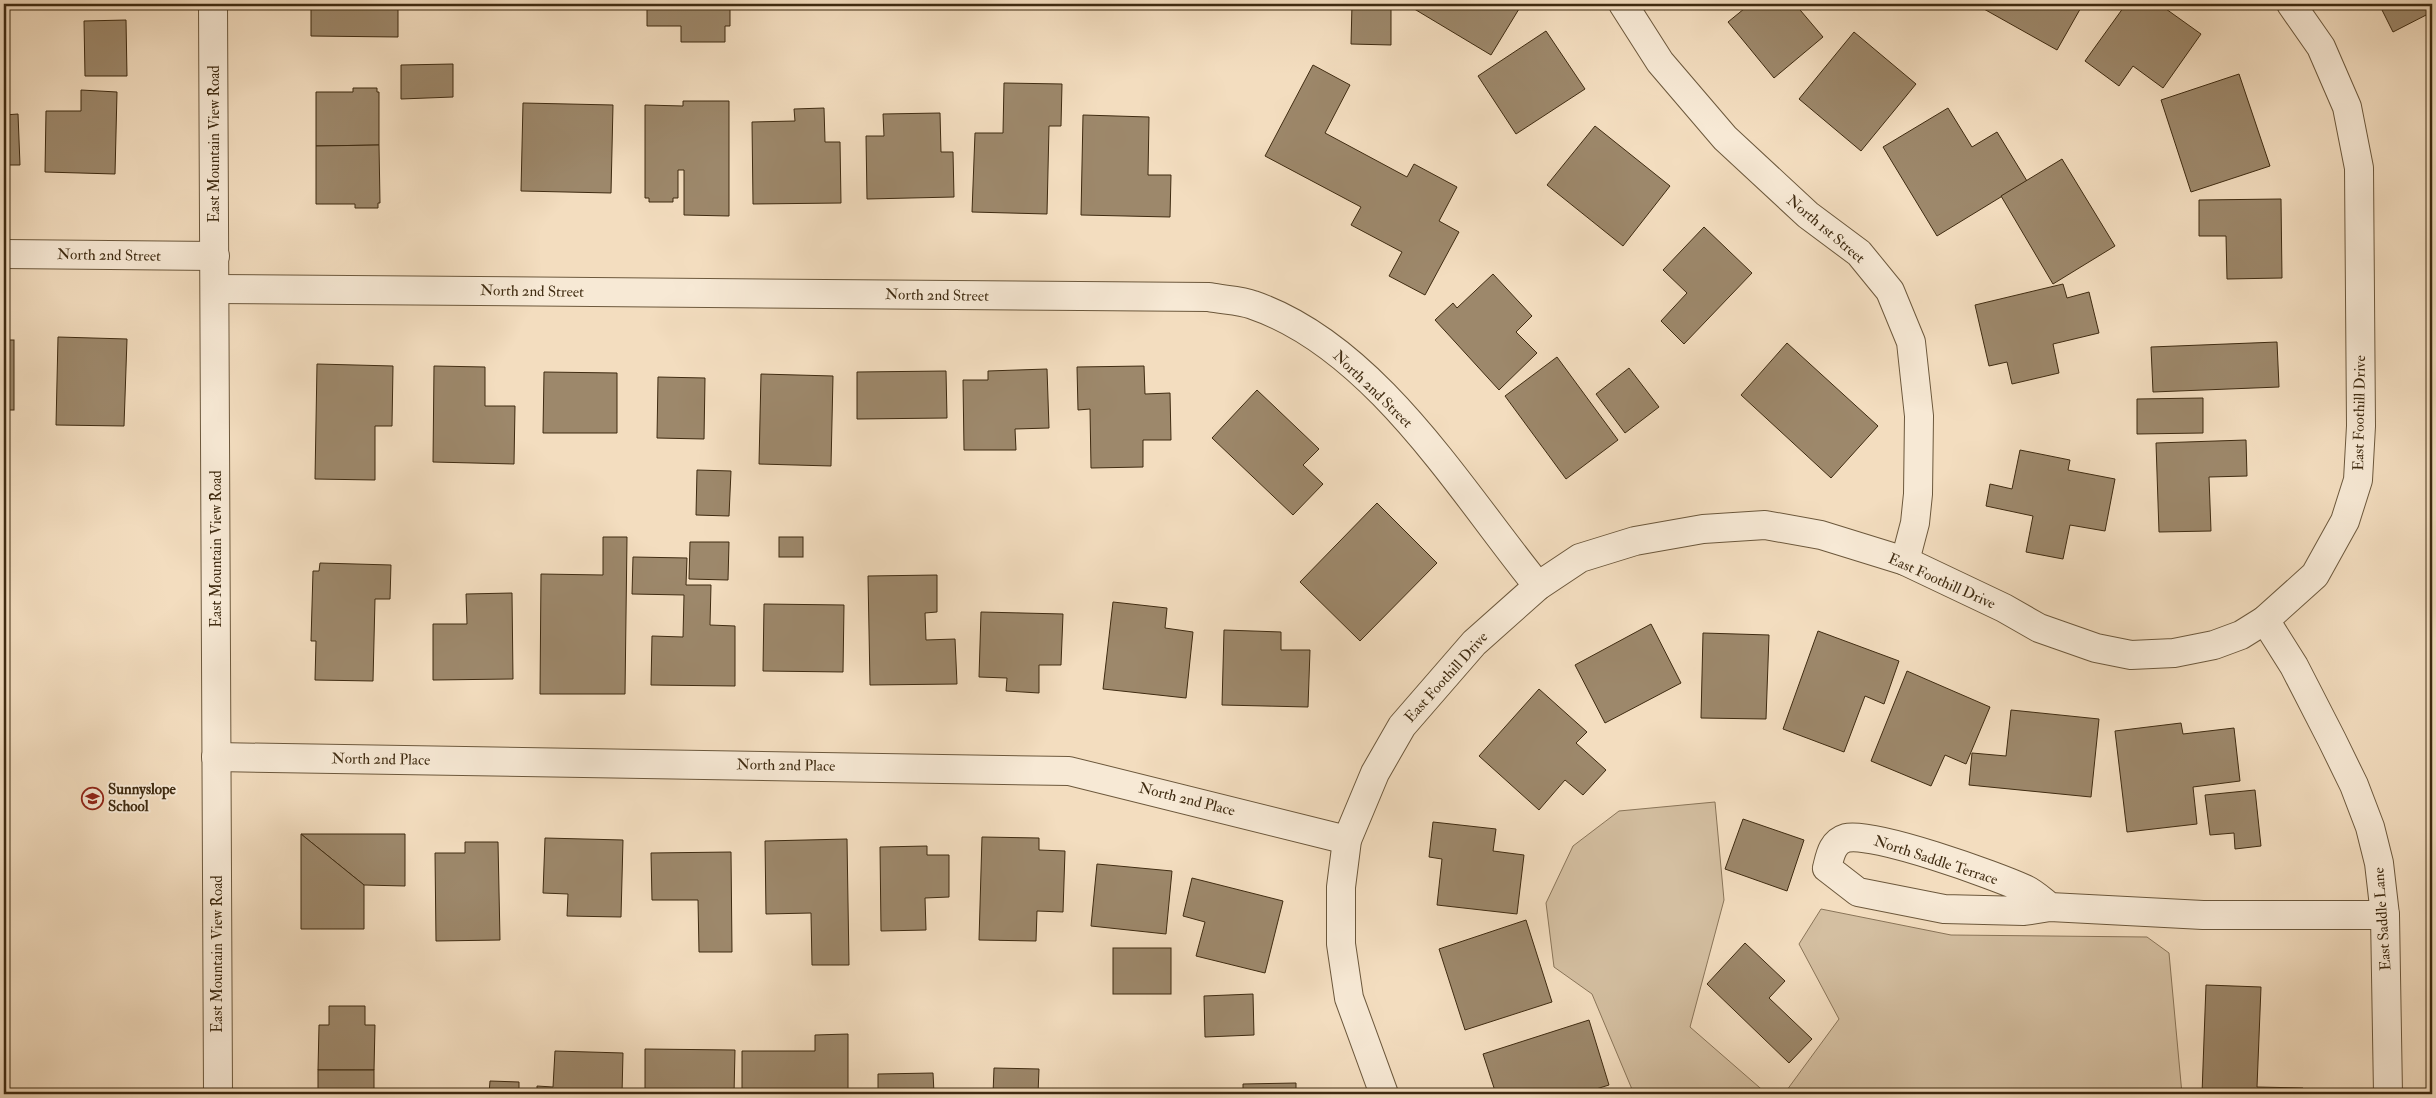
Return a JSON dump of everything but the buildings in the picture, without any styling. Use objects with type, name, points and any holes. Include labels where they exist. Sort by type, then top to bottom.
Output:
[{"type":"street","name":"East Mountain View Road","points":[[213,4],[218,1094]]},
{"type":"street","name":"North 1st Street","points":[[1623,4],[1660,62],[1725,138],[1808,215],[1859,253],[1890,291],[1911,342],[1919,416],[1918,494],[1915,524],[1905,561]]},
{"type":"street","name":"East Foothill Drive","points":[[1384,1094],[1349,998],[1341,944],[1341,887],[1347,840],[1375,773],[1402,726],[1474,643],[1538,586],[1580,558],[1635,541],[1703,529],[1765,525],[1821,535],[1905,561],[2004,608],[2039,628],[2096,648],[2131,655],[2174,653],[2214,645],[2241,635],[2265,620],[2315,575],[2345,521],[2358,480],[2361,426],[2359,168],[2347,107],[2321,47],[2291,4]]},
{"type":"street","name":"North 2nd Street","points":[[4,254],[214,256]]},
{"type":"street","name":"North 2nd Street","points":[[214,288],[1209,298],[1253,305],[1305,329],[1345,358],[1376,387],[1429,444],[1538,586]]},
{"type":"street","name":"East Saddle Lane","points":[[2265,620],[2294,666],[2354,785],[2370,826],[2379,863],[2385,915],[2388,1094]]},
{"type":"street","name":"North 2nd Place","points":[[216,757],[1061,770],[1099,777],[1347,840]]},
{"type":"street","name":"North Saddle Terrace","points":[[2050,907],[2027,890],[1929,854],[1862,836],[1845,838],[1831,849],[1827,868],[1858,892],[1944,909],[2024,911],[2050,907],[2203,915],[2385,915]]},
{"type":"shaded area","points":[[1715,802],[1724,900],[1690,1027],[1767,1094],[1634,1094],[1592,994],[1554,967],[1546,903],[1573,846],[1619,811]]},
{"type":"shaded area","points":[[1821,909],[1951,935],[2147,937],[2169,953],[2182,1094],[1784,1094],[1839,1019],[1799,944]]},
{"type":"place","name":"Sunnyslope School","points":[[92,798]]}]
